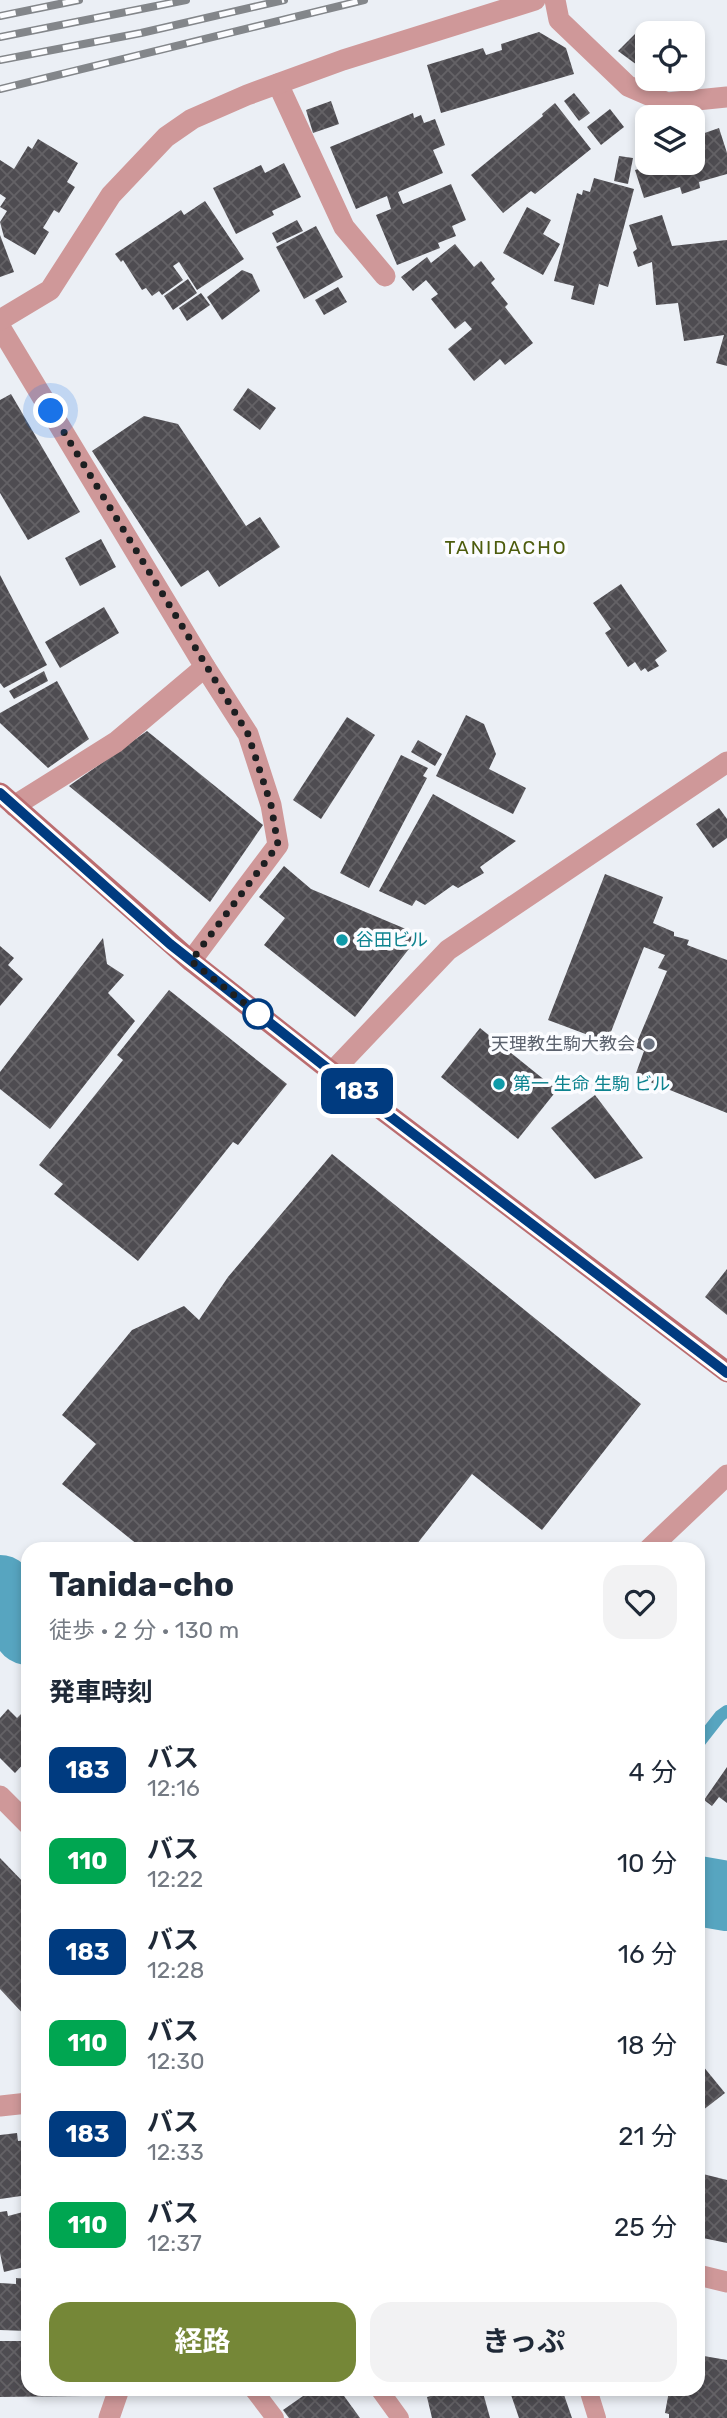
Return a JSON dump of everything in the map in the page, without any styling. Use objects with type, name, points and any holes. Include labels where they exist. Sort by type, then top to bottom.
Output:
[{"type":"main road","points":[[7,800],[191,961],[727,1373]]},
{"type":"street","points":[[0,320],[50,290],[111,195],[166,137],[192,119],[343,60],[535,0]]},
{"type":"street","points":[[555,0],[559,20],[628,86],[667,103],[727,97]]},
{"type":"street","points":[[278,84],[344,227],[386,276]]},
{"type":"street","points":[[0,327],[248,734],[271,805],[278,845],[191,961]]},
{"type":"street","points":[[7,800],[116,741],[205,667]]},
{"type":"street","points":[[332,1072],[448,950],[727,762]]},
{"type":"street","points":[[656,1542],[727,1475]]},
{"type":"street","points":[[0,1796],[21,1817]]},
{"type":"street","points":[[0,2106],[21,2104]]},
{"type":"street","points":[[705,2277],[727,2282]]},
{"type":"street","points":[[108,2418],[116,2396]]},
{"type":"lane","points":[[258,2396],[275,2418]]},
{"type":"lane","points":[[384,2396],[400,2418]]},
{"type":"lane","points":[[590,2396],[597,2418]]},
{"type":"building","points":[[539,32],[566,48],[574,74],[441,113],[427,65],[483,48],[486,55],[502,50],[501,44]]},
{"type":"building","points":[[635,34],[635,63],[618,51]]},
{"type":"building","points":[[574,93],[590,113],[579,121],[564,101]]},
{"type":"building","points":[[331,101],[339,124],[313,133],[306,110]]},
{"type":"building","points":[[555,103],[591,149],[535,194],[531,191],[503,213],[471,175]]},
{"type":"building","points":[[610,109],[624,127],[601,145],[587,127]]},
{"type":"building","points":[[413,113],[414,118],[421,115],[424,123],[435,119],[445,145],[433,150],[443,173],[398,192],[403,204],[451,184],[466,220],[452,226],[456,236],[438,243],[440,248],[397,265],[376,215],[391,209],[387,196],[356,209],[330,147]]},
{"type":"building","points":[[719,128],[727,153],[727,174],[699,182],[700,188],[682,194],[680,187],[644,198],[637,175],[705,175],[705,133]]},
{"type":"building","points":[[38,139],[78,163],[67,182],[75,187],[59,213],[54,210],[43,228],[49,232],[35,255],[4,237],[0,222],[7,211],[0,207],[6,198],[0,194],[0,160],[14,169],[28,146],[32,149]]},
{"type":"building","points":[[619,156],[633,158],[628,184],[614,181]]},
{"type":"building","points":[[284,163],[301,197],[272,211],[274,215],[236,234],[213,188],[261,165],[265,173]]},
{"type":"building","points":[[594,178],[634,189],[608,287],[599,284],[594,305],[571,299],[574,286],[554,281],[577,193],[582,195],[583,190],[590,192]]},
{"type":"building","points":[[205,201],[244,259],[197,290],[179,262],[173,266],[183,280],[162,295],[159,291],[152,296],[146,288],[142,290],[123,260],[121,262],[115,254],[181,210],[184,215]]},
{"type":"building","points":[[527,207],[551,220],[543,234],[560,244],[543,275],[503,253]]},
{"type":"building","points":[[662,215],[672,246],[727,240],[727,366],[716,363],[724,335],[684,341],[678,303],[656,305],[652,262],[638,267],[633,252],[637,249],[629,225]]},
{"type":"building","points":[[297,220],[303,231],[277,243],[272,233]]},
{"type":"building","points":[[316,226],[343,277],[304,299],[276,247]]},
{"type":"building","points":[[0,235],[14,272],[0,277]]},
{"type":"building","points":[[455,244],[474,267],[481,261],[495,279],[491,283],[508,304],[505,307],[533,343],[505,365],[500,359],[474,381],[448,349],[472,329],[465,321],[455,329],[431,299],[438,294],[426,280],[413,291],[401,277],[427,257],[431,263]]},
{"type":"building","points":[[242,270],[252,274],[260,291],[222,320],[207,297]]},
{"type":"building","points":[[188,279],[197,293],[173,310],[164,296]]},
{"type":"building","points":[[338,287],[347,302],[324,315],[315,300]]},
{"type":"building","points":[[201,293],[210,305],[187,321],[179,308]]},
{"type":"building","points":[[248,388],[276,408],[260,430],[233,410]]},
{"type":"building","points":[[11,394],[80,512],[28,540],[0,493],[0,400]]},
{"type":"building","points":[[144,416],[178,424],[246,526],[260,517],[280,547],[219,587],[208,570],[181,587],[92,451]]},
{"type":"building","points":[[101,539],[116,567],[80,586],[65,558]]},
{"type":"building","points":[[0,575],[47,665],[4,688],[0,683]]},
{"type":"building","points":[[621,584],[667,651],[655,660],[659,666],[648,672],[645,668],[641,671],[635,662],[628,667],[605,633],[611,629],[593,603]]},
{"type":"building","points":[[104,607],[119,633],[60,668],[45,642]]},
{"type":"building","points":[[44,671],[48,681],[14,699],[9,691]]},
{"type":"building","points":[[57,681],[89,739],[48,768],[0,723],[0,713]]},
{"type":"building","points":[[466,715],[484,724],[496,754],[489,769],[526,788],[513,814],[436,776]]},
{"type":"building","points":[[347,717],[375,735],[321,819],[293,800]]},
{"type":"building","points":[[147,731],[263,825],[210,902],[69,786]]},
{"type":"building","points":[[418,740],[442,754],[435,766],[411,752]]},
{"type":"building","points":[[401,755],[428,768],[423,776],[427,778],[369,888],[340,873]]},
{"type":"building","points":[[433,794],[516,841],[480,867],[484,873],[458,888],[453,885],[425,905],[416,900],[412,906],[379,891]]},
{"type":"building","points":[[719,808],[727,819],[727,838],[713,848],[696,824]]},
{"type":"building","name":"谷田ビル","points":[[284,866],[311,889],[420,935],[355,1017],[264,945],[285,918],[259,897]]},
{"type":"building","points":[[605,874],[663,897],[653,923],[674,932],[674,936],[689,940],[687,945],[727,960],[727,1113],[635,1076],[644,1051],[635,1047],[667,971],[658,968],[665,955],[644,947],[607,1042],[548,1020]]},
{"type":"building","points":[[103,938],[107,964],[124,975],[108,993],[135,1021],[50,1129],[0,1089],[0,1072]]},
{"type":"building","points":[[0,946],[14,958],[8,965],[23,979],[0,1006]]},
{"type":"building","points":[[169,990],[287,1084],[238,1145],[233,1142],[138,1261],[54,1194],[63,1184],[39,1165],[123,1060],[117,1055]]},
{"type":"building","name":"第一 生命 生駒 ビル","points":[[480,1028],[557,1090],[518,1139],[441,1077]]},
{"type":"building","points":[[595,1095],[643,1158],[595,1179],[551,1128]]},
{"type":"building","points":[[332,1154],[641,1404],[542,1530],[472,1474],[419,1542],[134,1542],[62,1484],[96,1444],[62,1415],[132,1330],[184,1306],[199,1320],[228,1277]]},
{"type":"building","points":[[727,1269],[727,1315],[705,1297]]},
{"type":"building","points":[[8,1709],[17,1718],[21,1714],[21,1767],[15,1773],[0,1758],[0,1718]]},
{"type":"building","points":[[727,1767],[727,1803],[719,1797],[712,1806],[705,1799]]},
{"type":"building","points":[[0,1858],[21,1880],[21,2012],[0,1989]]},
{"type":"building","points":[[705,2069],[725,2093],[705,2109]]},
{"type":"building","points":[[17,2133],[18,2141],[21,2141],[21,2196],[0,2199],[0,2135]]},
{"type":"building","points":[[705,2174],[727,2180],[727,2243],[705,2238]]},
{"type":"building","points":[[7,2211],[8,2216],[21,2213],[21,2268],[4,2272],[0,2253],[0,2212]]},
{"type":"building","points":[[16,2278],[21,2278],[21,2331],[0,2330],[0,2283],[16,2284]]},
{"type":"building","points":[[0,2341],[21,2341],[21,2396],[83,2396],[0,2397]]},
{"type":"building","points":[[705,2356],[727,2360],[727,2418],[669,2418],[669,2414],[665,2413],[668,2396],[705,2396]]},
{"type":"building","points":[[303,2396],[344,2396],[360,2418],[289,2418],[283,2410]]},
{"type":"building","points":[[484,2396],[490,2418],[432,2418],[427,2397]]},
{"type":"building","points":[[511,2396],[564,2396],[572,2418],[519,2418]]},
{"type":"waterway","points":[[0,1590],[21,1620]]},
{"type":"waterway","points":[[705,1735],[727,1711]]},
{"type":"waterway","points":[[705,1892],[727,1896]]},
{"type":"railway","points":[[0,16],[79,0]]},
{"type":"railway","points":[[0,37],[186,0]]},
{"type":"railway","points":[[0,60],[141,33],[284,0]]},
{"type":"railway","points":[[0,89],[364,0]]},
{"type":"bus line","name":"183","points":[[0,793],[170,944],[332,1072],[727,1373]]},
{"type":"place","name":"谷田ビル","points":[[342,940]]},
{"type":"place","name":"天理教生駒大教会","points":[[649,1044]]},
{"type":"place","name":"第一 生命 生駒 ビル","points":[[499,1084]]},
{"type":"district","name":"TANIDACHO","points":[[506,547]]},
{"type":"route","points":[[51,411],[248,734],[271,805],[278,845],[191,961],[258,1014]]}]
